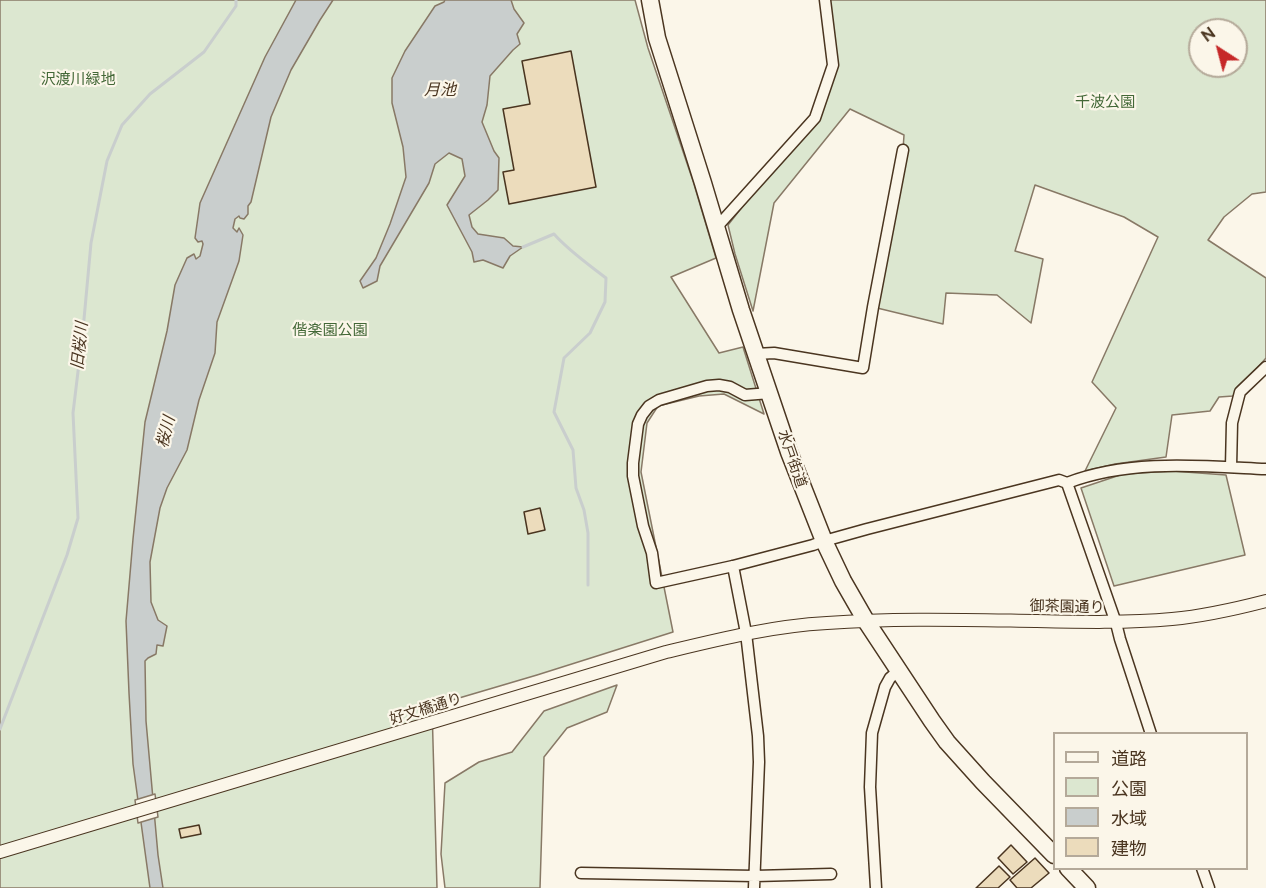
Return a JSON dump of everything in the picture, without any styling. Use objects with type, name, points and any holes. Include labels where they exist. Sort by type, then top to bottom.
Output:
[{"type":"main road","name":"水戸街道","points":[[650,0],[657,38],[756,354],[789,452],[824,541],[866,621],[947,742],[1053,854]]},
{"type":"main road","points":[[1070,870],[1087,888]]},
{"type":"street","points":[[716,228],[815,118],[833,65],[825,0]]},
{"type":"street","points":[[756,354],[774,353],[863,368],[903,150]]},
{"type":"street","points":[[1231,467],[1232,423],[1240,392],[1266,366]]},
{"type":"street","points":[[770,393],[745,395],[730,387],[707,386],[659,400],[649,406],[642,415],[638,424],[633,476],[643,526],[652,553],[656,583],[733,566],[1059,480],[1067,483],[1114,470],[1169,465],[1266,469]]},
{"type":"street","points":[[1067,483],[1116,623],[1150,732]]},
{"type":"street","points":[[733,566],[746,633],[758,736],[754,888]]},
{"type":"street","name":"御茶園通り","points":[[866,621],[992,620],[1116,623],[1208,614],[1266,601]]},
{"type":"street","name":"好文橋通り","points":[[0,852],[666,652],[780,627],[866,621]]},
{"type":"street","points":[[876,888],[870,787],[872,734],[885,687],[898,671]]},
{"type":"street","points":[[1203,870],[1209,888]]},
{"type":"street","points":[[581,873],[754,876],[831,874]]},
{"type":"green space","name":"偕楽園公園","points":[[0,0],[635,0],[648,48],[693,181],[716,258],[671,277],[719,353],[743,347],[764,414],[724,394],[699,396],[658,406],[647,423],[641,472],[673,632],[432,706],[437,888],[0,888]]},
{"type":"green space","name":"千波公園","points":[[825,0],[1266,0],[1266,192],[1252,194],[1224,217],[1208,240],[1266,278],[1266,358],[1233,396],[1219,397],[1210,411],[1172,415],[1166,457],[1085,471],[1116,408],[1092,382],[1158,237],[1124,217],[1035,185],[1015,251],[1043,259],[1031,323],[997,295],[946,293],[943,324],[873,307],[904,135],[850,109],[774,203],[753,311],[728,225],[815,118],[833,65]]},
{"type":"green space","points":[[1172,471],[1226,475],[1245,555],[1114,586],[1081,488],[1123,474]]},
{"type":"green space","points":[[617,685],[607,712],[567,728],[544,757],[540,888],[445,888],[441,854],[445,783],[479,762],[512,752],[544,711]]},
{"type":"water","name":"桜川","points":[[296,0],[333,0],[291,70],[271,117],[251,202],[248,206],[248,214],[244,219],[239,216],[235,219],[233,228],[237,232],[239,228],[243,235],[239,261],[217,322],[215,353],[199,400],[187,450],[167,488],[160,508],[150,562],[151,602],[158,620],[167,626],[163,646],[157,645],[156,654],[145,661],[146,721],[163,888],[150,888],[133,764],[126,621],[145,422],[167,331],[175,285],[187,258],[194,254],[196,259],[200,256],[203,244],[195,238],[200,203],[265,57]]},
{"type":"water","name":"月池","points":[[445,0],[511,0],[514,9],[524,23],[517,34],[520,44],[490,76],[487,105],[482,122],[499,158],[498,190],[469,215],[472,227],[478,234],[504,238],[513,246],[523,247],[510,256],[503,268],[483,260],[474,262],[472,252],[447,205],[465,176],[462,159],[449,153],[435,164],[429,183],[380,266],[377,281],[363,288],[360,281],[376,258],[406,177],[403,147],[392,103],[392,78],[405,51],[435,6]]},
{"type":"pier","points":[[155,794],[158,817],[138,823],[135,800]]},
{"type":"building","points":[[571,51],[596,187],[509,204],[503,172],[514,170],[503,109],[530,104],[522,61]]},
{"type":"building","points":[[540,508],[545,530],[528,534],[524,512]]},
{"type":"building","points":[[199,825],[201,834],[181,838],[179,829]]},
{"type":"building","points":[[1011,845],[1027,862],[1013,874],[998,858]]},
{"type":"building","points":[[1035,858],[1049,873],[1031,888],[1017,888],[1010,880]]},
{"type":"building","points":[[999,866],[1010,877],[998,888],[976,888]]},
{"type":"waterway","name":"旧桜川","points":[[0,729],[67,555],[78,518],[73,413],[91,243],[107,161],[122,125],[150,94],[204,52],[236,6],[236,0]]},
{"type":"waterway","points":[[523,247],[554,234],[572,252],[606,278],[605,302],[590,333],[564,358],[554,412],[573,450],[576,488],[584,510],[588,533],[588,585]]},
{"type":"park label","name":"沢渡川緑地","points":[[78,79]]}]
